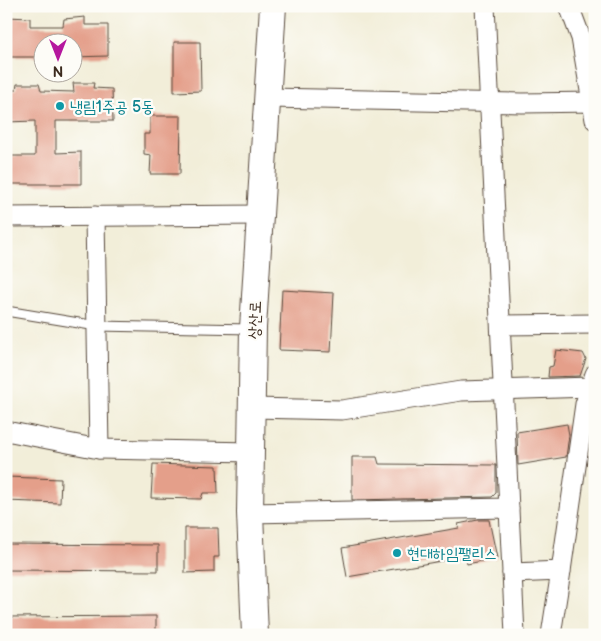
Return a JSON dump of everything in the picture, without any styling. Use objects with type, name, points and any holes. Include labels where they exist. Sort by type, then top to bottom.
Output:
[{"type":"street","name":"상산로","points":[[255,635],[250,513],[253,328],[269,98],[273,6]]},
{"type":"street","points":[[485,6],[515,635]]},
{"type":"street","points":[[269,98],[490,102],[594,108],[581,38],[568,6]]},
{"type":"street","points":[[6,217],[260,215]]},
{"type":"street","points":[[95,216],[98,449]]},
{"type":"street","points":[[501,325],[595,324]]},
{"type":"street","points":[[253,408],[342,410],[461,391],[504,390],[593,381],[585,404],[551,635]]},
{"type":"street","points":[[6,431],[98,449],[251,452]]},
{"type":"street","points":[[250,513],[509,508]]},
{"type":"street","points":[[512,573],[561,571]]},
{"type":"lane","points":[[6,311],[96,326],[253,328]]},
{"type":"building","points":[[7,17],[30,18],[30,26],[63,26],[64,19],[85,17],[85,25],[108,25],[108,56],[82,57],[82,32],[32,32],[32,57],[6,57]]},
{"type":"building","points":[[174,42],[200,42],[201,91],[174,92]]},
{"type":"building","points":[[73,83],[94,83],[93,88],[112,89],[113,121],[56,121],[56,153],[81,152],[81,184],[6,184],[6,156],[35,156],[35,121],[6,122],[6,90],[16,90],[17,84],[39,84],[41,91],[74,92]]},
{"type":"building","points":[[150,116],[181,116],[180,174],[150,174],[151,155],[144,154],[144,134],[150,134]]},
{"type":"building","points":[[282,290],[334,293],[331,352],[279,350]]},
{"type":"building","points":[[556,350],[583,353],[586,359],[580,376],[548,377],[549,367],[553,366]]},
{"type":"building","points":[[567,424],[569,435],[566,457],[518,465],[517,432]]},
{"type":"building","points":[[352,457],[377,457],[379,464],[496,465],[496,493],[492,497],[352,500]]},
{"type":"building","points":[[153,464],[217,466],[218,493],[203,493],[201,499],[151,498]]},
{"type":"building","points":[[6,477],[61,479],[60,503],[6,501]]},
{"type":"building","name":"현대하임팰리스","points":[[489,520],[497,558],[467,564],[465,557],[347,577],[342,548],[459,528],[458,524]]},
{"type":"building","points":[[185,528],[218,528],[219,557],[214,557],[214,572],[185,573]]},
{"type":"building","points":[[6,544],[158,545],[158,571],[6,570]]},
{"type":"building","points":[[156,616],[156,635],[6,635],[6,617]]},
{"type":"place","name":"냉림1주공 5동","points":[[60,106]]},
{"type":"place","name":"현대하임팰리스","points":[[397,553]]}]
